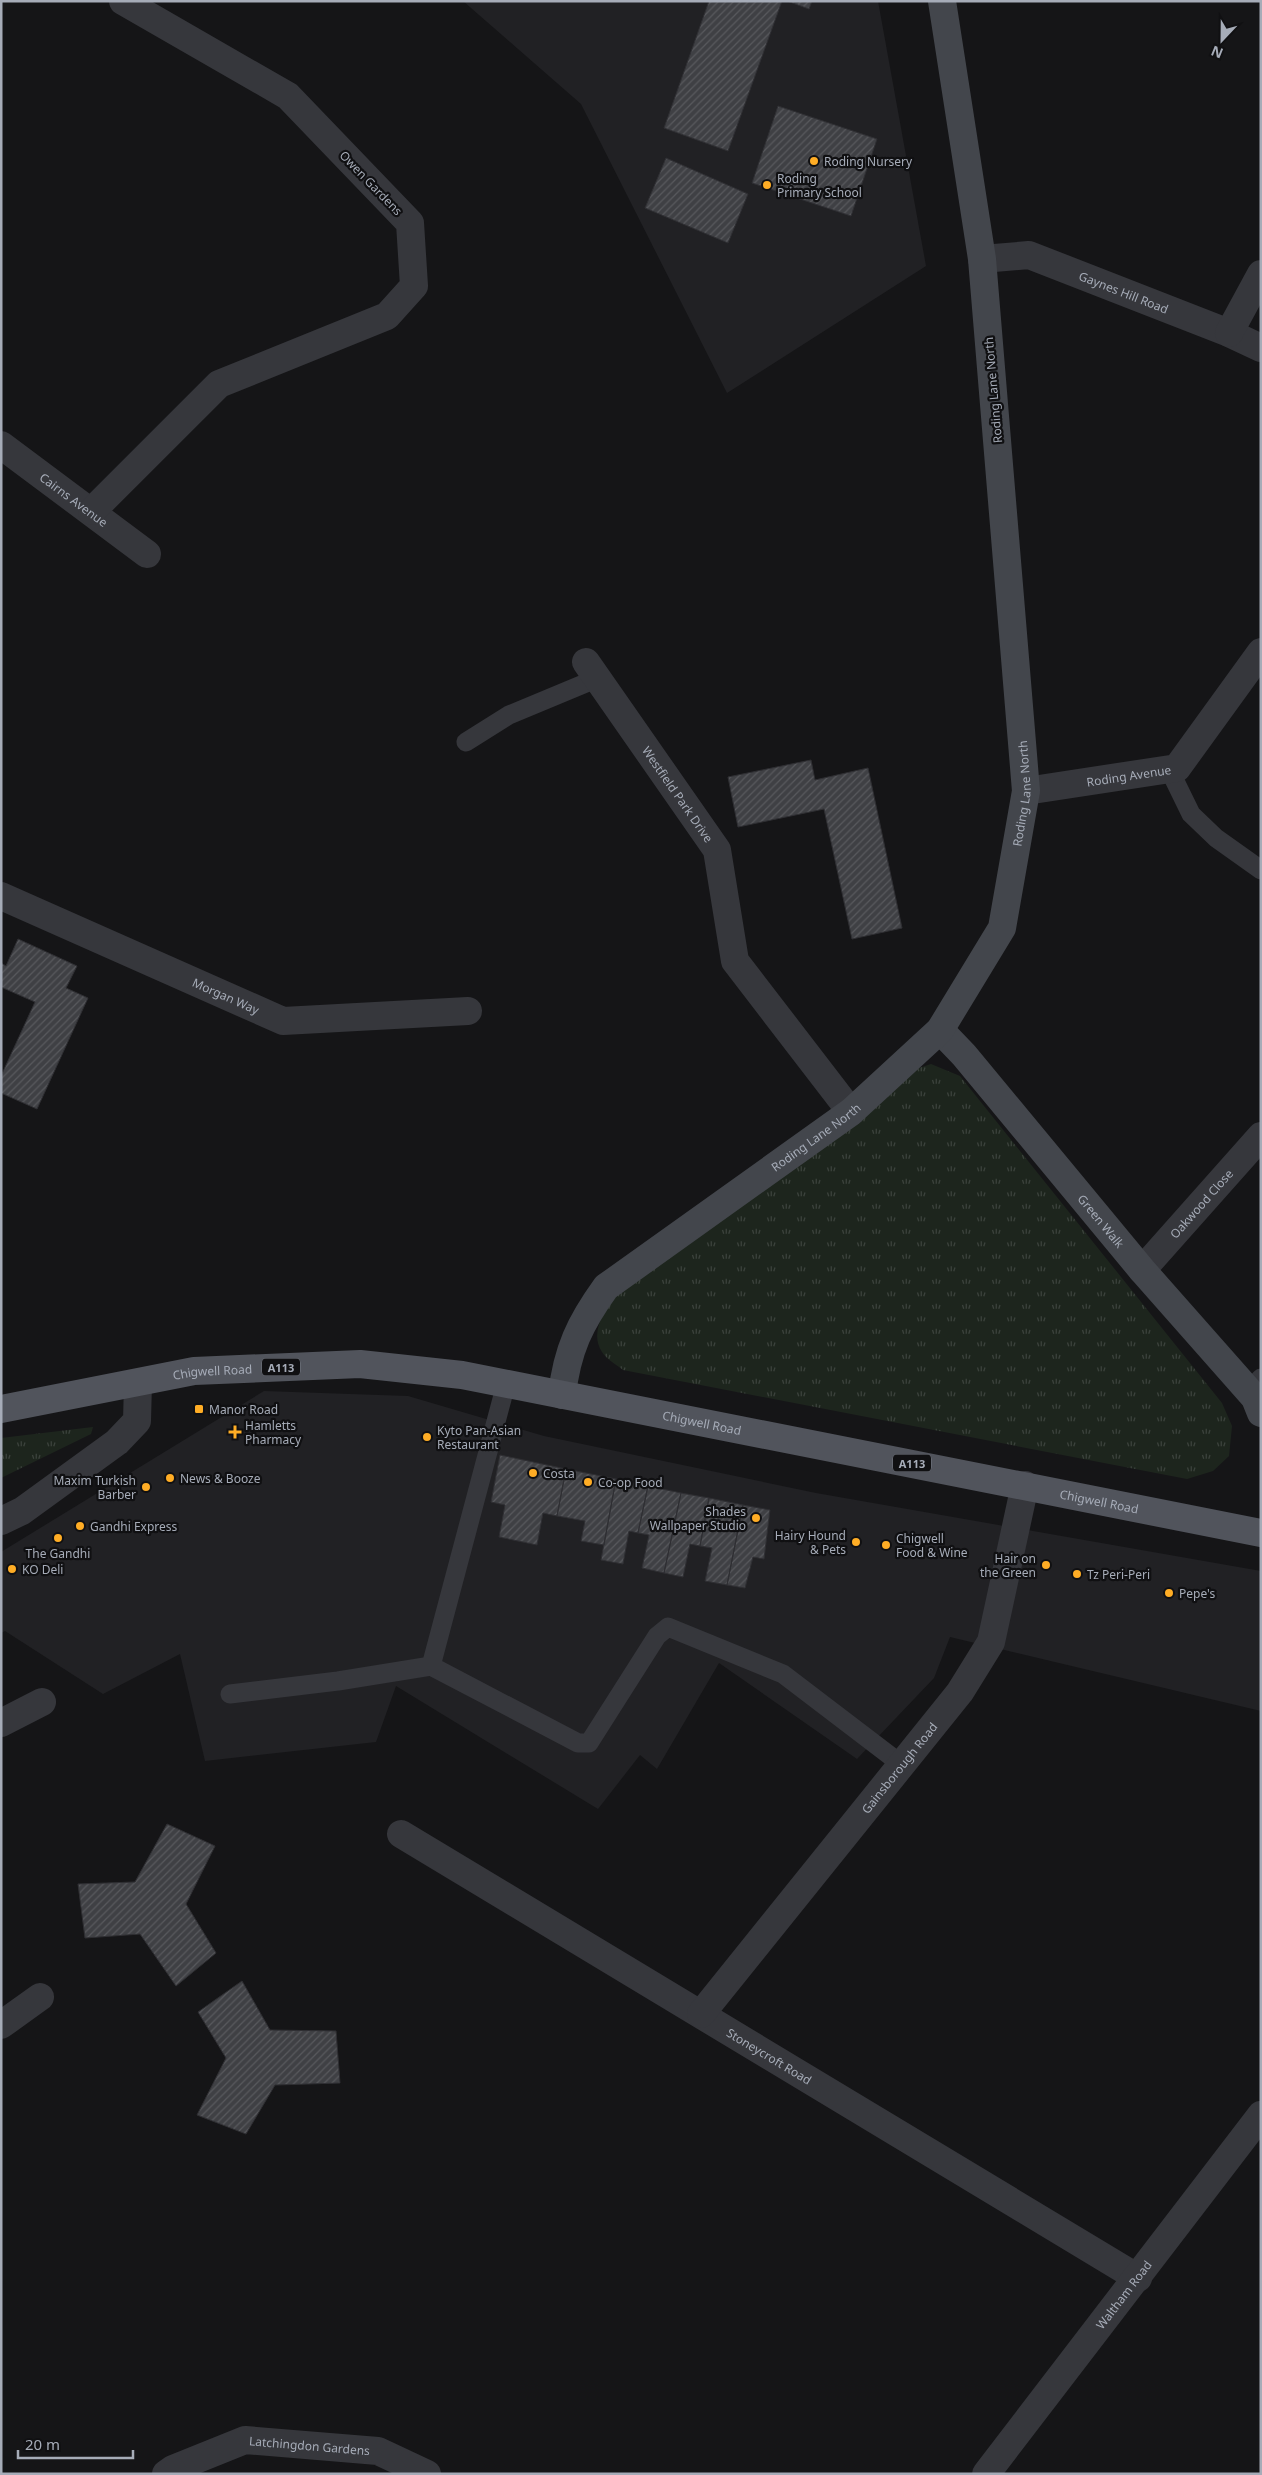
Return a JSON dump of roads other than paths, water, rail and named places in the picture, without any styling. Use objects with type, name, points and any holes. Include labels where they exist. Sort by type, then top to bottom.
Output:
[{"type":"main road","name":"Chigwell Road","points":[[1,1409],[194,1371],[360,1364],[462,1375],[1261,1533]]},
{"type":"street","name":"Owen Gardens","points":[[92,511],[219,384],[387,316],[414,286],[410,222],[288,96],[124,1]]},
{"type":"street","name":"Roding Lane North","points":[[562,1395],[565,1368],[574,1338],[587,1314],[606,1287],[851,1112],[940,1030],[1002,928],[1026,790],[982,258],[942,1]]},
{"type":"street","name":"Gaynes Hill Road","points":[[982,258],[1029,255],[1229,332],[1261,348]]},
{"type":"street","points":[[1229,332],[1261,274]]},
{"type":"street","name":"Cairns Avenue","points":[[1,445],[92,511],[147,554]]},
{"type":"street","name":"Roding Avenue","points":[[1026,790],[1177,768],[1261,652]]},
{"type":"street","name":"Westfield Park Drive","points":[[592,670],[717,850],[735,961],[851,1112]]},
{"type":"street","name":"Morgan Way","points":[[1,896],[283,1021],[468,1011]]},
{"type":"street","name":"Green Walk","points":[[940,1030],[964,1054],[1142,1270],[1257,1394]]},
{"type":"street","name":"Oakwood Close","points":[[1142,1270],[1261,1136]]},
{"type":"street","points":[[1,1521],[22,1511],[117,1442],[137,1421],[138,1383]]},
{"type":"street","name":"Gainsborough Road","points":[[701,2014],[960,1692],[991,1642],[1025,1485]]},
{"type":"street","points":[[1,1723],[42,1702]]},
{"type":"street","name":"Stoneycroft Road","points":[[401,1834],[1138,2278]]},
{"type":"street","points":[[1,2025],[40,1997]]},
{"type":"street","name":"Waltham Road","points":[[986,2474],[1138,2278],[1261,2114]]},
{"type":"street","name":"Latchingdon Gardens","points":[[166,2474],[173,2468],[245,2440],[378,2451],[427,2474]]},
{"type":"lane","points":[[466,742],[510,715],[592,670]]},
{"type":"lane","points":[[1169,770],[1191,814],[1216,838],[1261,870]]},
{"type":"lane","points":[[431,1666],[506,1384]]},
{"type":"lane","points":[[230,1694],[338,1682],[431,1666],[578,1742],[589,1743],[657,1636],[668,1627],[783,1674],[901,1764]]},
{"type":"place","name":"Roding Nursery","points":[[814,161]]},
{"type":"place","name":"Roding Primary School","points":[[767,185]]},
{"type":"place","name":"Manor Road","points":[[199,1409]]},
{"type":"place","name":"Hamletts Pharmacy","points":[[235,1432]]},
{"type":"place","name":"Kyto Pan-Asian Restaurant","points":[[427,1437]]},
{"type":"place","name":"Costa","points":[[533,1473]]},
{"type":"place","name":"News & Booze","points":[[170,1478]]},
{"type":"place","name":"Co-op Food","points":[[588,1482]]},
{"type":"place","name":"Maxim Turkish Barber","points":[[146,1487]]},
{"type":"place","name":"Shades Wallpaper Studio","points":[[756,1518]]},
{"type":"place","name":"Gandhi Express","points":[[80,1526]]},
{"type":"place","name":"The Gandhi","points":[[58,1538]]},
{"type":"place","name":"Hairy Hound & Pets","points":[[856,1542]]},
{"type":"place","name":"Chigwell Food & Wine","points":[[886,1545]]},
{"type":"place","name":"Hair on the Green","points":[[1046,1565]]},
{"type":"place","name":"KO Deli","points":[[12,1569]]},
{"type":"place","name":"Tz Peri-Peri","points":[[1077,1574]]},
{"type":"place","name":"Pepe's","points":[[1169,1593]]}]
